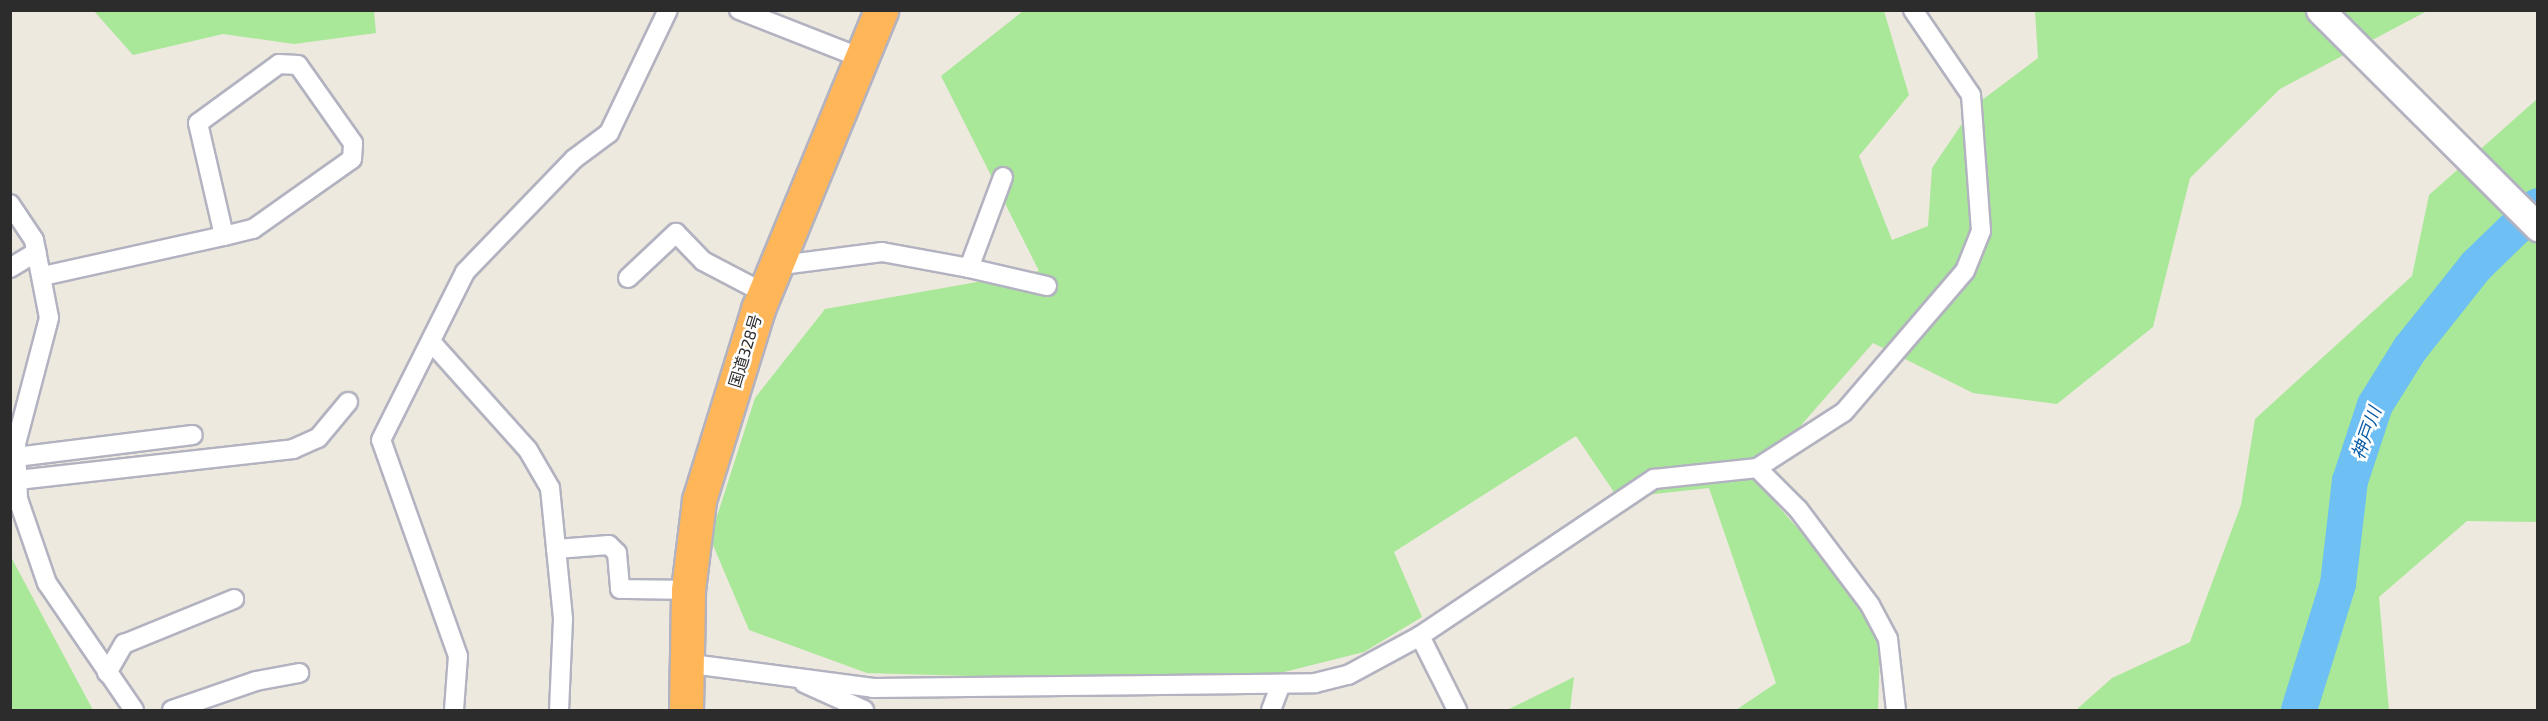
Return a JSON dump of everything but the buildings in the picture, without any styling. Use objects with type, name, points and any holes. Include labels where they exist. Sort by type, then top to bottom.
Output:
[{"type":"highway","name":"国道328号","points":[[686,711],[684,663],[688,590],[699,500],[769,280],[859,57],[881,10]]},
{"type":"street","points":[[454,711],[458,656],[381,440],[433,344],[465,272],[574,159],[609,133],[668,10]]},
{"type":"street","points":[[739,10],[859,57]]},
{"type":"street","points":[[684,663],[731,665],[797,680],[939,689],[1281,684],[1348,675],[1420,636],[1654,479],[1757,468],[1844,412],[1965,271],[1981,231],[1971,95],[1913,10]]},
{"type":"street","points":[[2320,10],[2538,227]]},
{"type":"street","points":[[43,276],[224,236],[253,229],[352,159],[353,143],[298,65],[279,64],[198,123],[224,236]]},
{"type":"street","points":[[969,268],[1003,177]]},
{"type":"street","points":[[10,204],[37,252],[49,318],[16,457],[18,499],[47,582],[134,711]]},
{"type":"street","points":[[628,278],[676,233],[703,261],[769,280],[882,252],[969,268],[1047,286]]},
{"type":"street","points":[[10,268],[37,252]]},
{"type":"street","points":[[433,344],[528,450],[550,488],[563,618],[559,711]]},
{"type":"street","points":[[18,480],[293,448],[318,438],[348,402]]},
{"type":"street","points":[[16,457],[193,435]]},
{"type":"street","points":[[1757,468],[1798,509],[1870,605],[1888,639],[1896,711]]},
{"type":"street","points":[[556,549],[609,545],[617,553],[620,589],[688,590]]},
{"type":"street","points":[[107,673],[124,644],[234,599]]},
{"type":"street","points":[[1420,636],[1457,711]]},
{"type":"street","points":[[172,711],[256,681],[299,673]]},
{"type":"street","points":[[797,680],[864,711]]},
{"type":"street","points":[[1271,711],[1281,684]]},
{"type":"green space","points":[[94,11],[374,11],[376,33],[294,44],[223,34],[133,55]]},
{"type":"green space","points":[[1023,11],[1884,11],[1909,95],[1859,156],[1892,240],[1928,226],[1932,168],[1974,106],[2038,58],[2035,11],[2427,11],[2280,89],[2190,178],[2153,327],[2057,404],[1973,393],[1873,343],[1754,479],[1881,622],[1878,710],[1736,710],[1776,683],[1709,488],[1618,498],[1576,436],[1394,552],[1422,617],[1364,652],[1236,684],[867,673],[749,630],[710,538],[755,398],[825,309],[1039,271],[941,76]]},
{"type":"green space","points":[[2537,99],[2537,522],[2467,521],[2379,597],[2389,710],[2076,710],[2112,678],[2190,642],[2241,505],[2255,419],[2412,276],[2429,195]]},
{"type":"green space","points":[[11,557],[93,710],[11,710]]},
{"type":"green space","points":[[1574,677],[1570,710],[1507,710]]},
{"type":"waterway","name":"神戸川","points":[[2299,710],[2338,584],[2350,481],[2375,405],[2410,349],[2476,266],[2538,206]]}]
